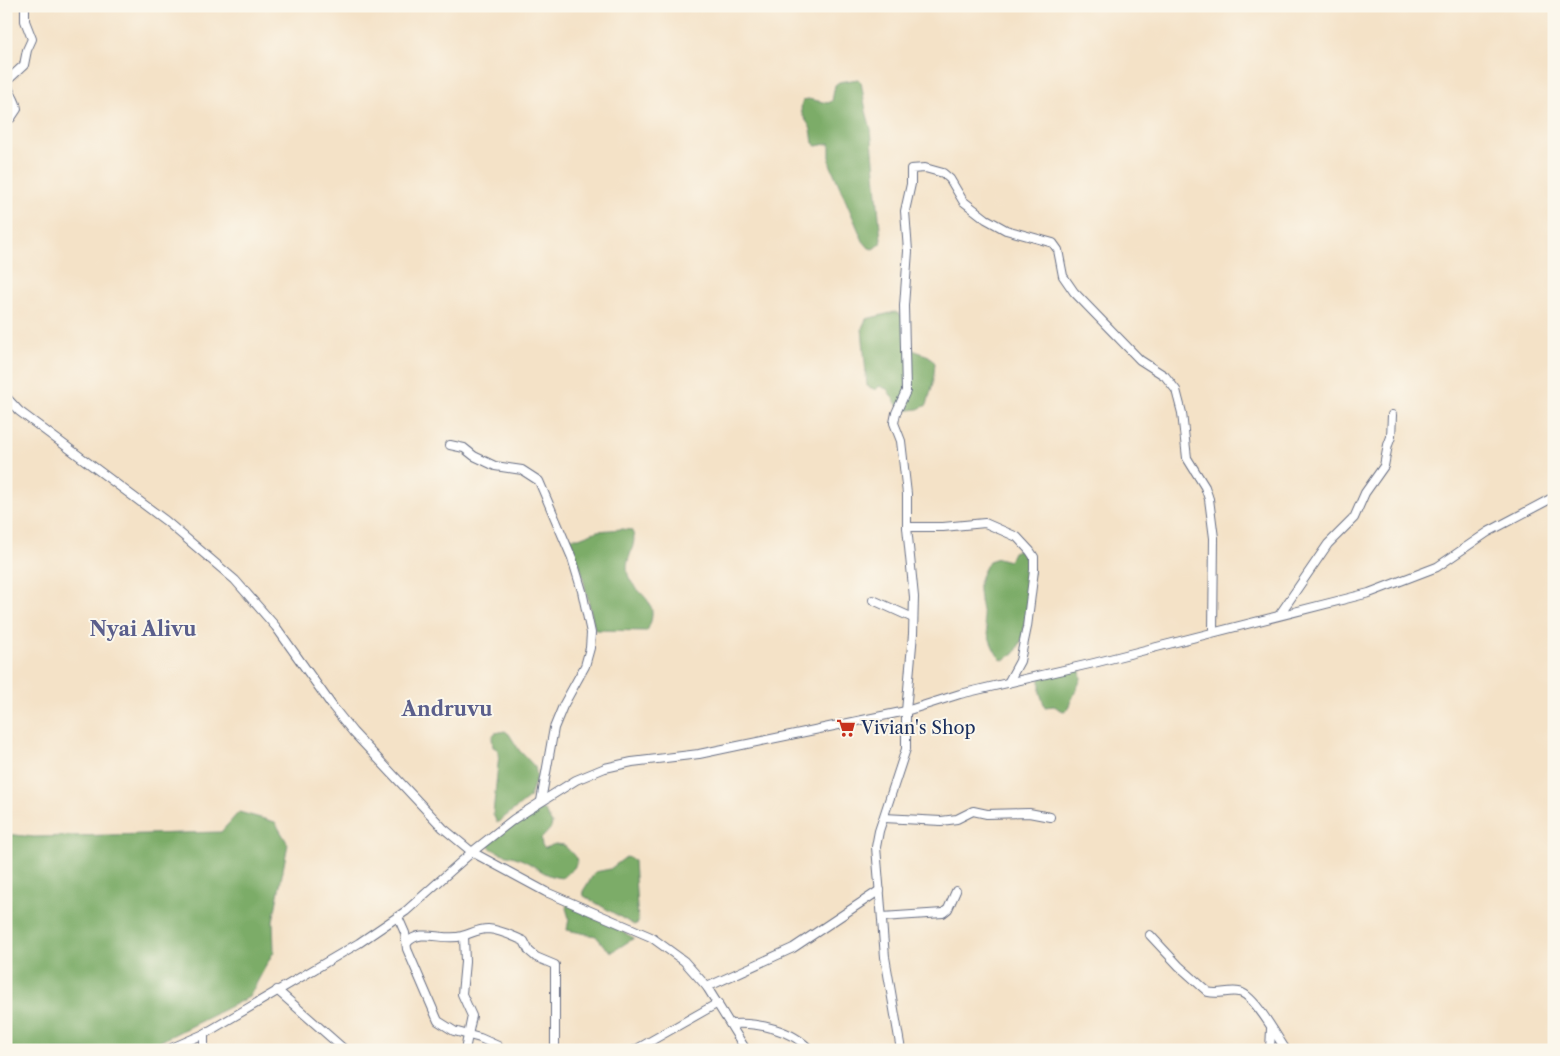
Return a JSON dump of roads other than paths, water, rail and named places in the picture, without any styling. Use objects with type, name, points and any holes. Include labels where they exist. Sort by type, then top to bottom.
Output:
[{"type":"street","points":[[6,119],[11,118],[17,109],[8,88],[9,79],[24,65],[26,50],[32,39],[25,20],[25,6]]},
{"type":"street","points":[[901,1050],[886,957],[876,847],[904,759],[907,740],[906,711],[914,618],[903,461],[894,420],[905,398],[907,387],[904,306],[908,251],[905,208],[911,184],[911,169],[925,168],[943,173],[950,180],[963,201],[986,220],[1006,230],[1053,243],[1058,250],[1063,276],[1074,292],[1140,360],[1165,376],[1176,390],[1182,412],[1186,458],[1205,487],[1209,499],[1214,538],[1213,632]]},
{"type":"street","points":[[6,397],[25,416],[166,522],[235,580],[276,627],[323,694],[353,732],[443,828],[472,852],[546,892],[651,937],[684,961],[707,987],[732,1024],[746,1050]]},
{"type":"street","points":[[1280,614],[1328,544],[1350,523],[1365,493],[1384,466],[1388,445],[1392,437],[1392,415]]},
{"type":"street","points":[[450,445],[464,448],[474,456],[495,466],[522,470],[539,481],[572,558],[582,591],[591,632],[590,648],[585,666],[563,706],[554,728],[541,801]]},
{"type":"street","points":[[167,1050],[204,1034],[337,956],[398,917],[472,852],[541,801],[576,780],[618,764],[709,752],[906,711],[937,700],[1369,593],[1424,574],[1448,561],[1488,532],[1554,497]]},
{"type":"street","points":[[907,526],[944,527],[985,523],[1017,537],[1034,557],[1027,627],[1020,661],[1008,683]]},
{"type":"street","points":[[873,600],[914,618]]},
{"type":"street","points":[[884,818],[949,821],[973,811],[987,814],[1029,813],[1050,817]]},
{"type":"street","points":[[707,987],[793,948],[880,890]]},
{"type":"street","points":[[882,917],[942,913],[948,909],[956,891]]},
{"type":"street","points":[[398,917],[401,921],[406,944],[438,1021],[449,1029],[498,1046]]},
{"type":"street","points":[[406,944],[410,939],[420,936],[464,936],[480,930],[507,933],[524,941],[536,957],[555,965],[555,1050]]},
{"type":"street","points":[[1150,934],[1179,966],[1208,992],[1244,994],[1264,1016],[1286,1050]]},
{"type":"street","points":[[464,936],[465,962],[462,994],[472,1016],[466,1034],[465,1050]]},
{"type":"street","points":[[277,990],[345,1050]]},
{"type":"street","points":[[635,1050],[718,1003]]},
{"type":"street","points":[[732,1024],[742,1023],[774,1029],[799,1040],[810,1050]]},
{"type":"street","points":[[1270,1050],[1271,1028]]},
{"type":"street","points":[[204,1034],[204,1050]]},
{"type":"place","name":"Vivian's Shop","points":[[846,728]]},
{"type":"district","name":"Nyai Alivu","points":[[143,629]]},
{"type":"district","name":"Andruvu","points":[[447,709]]}]
